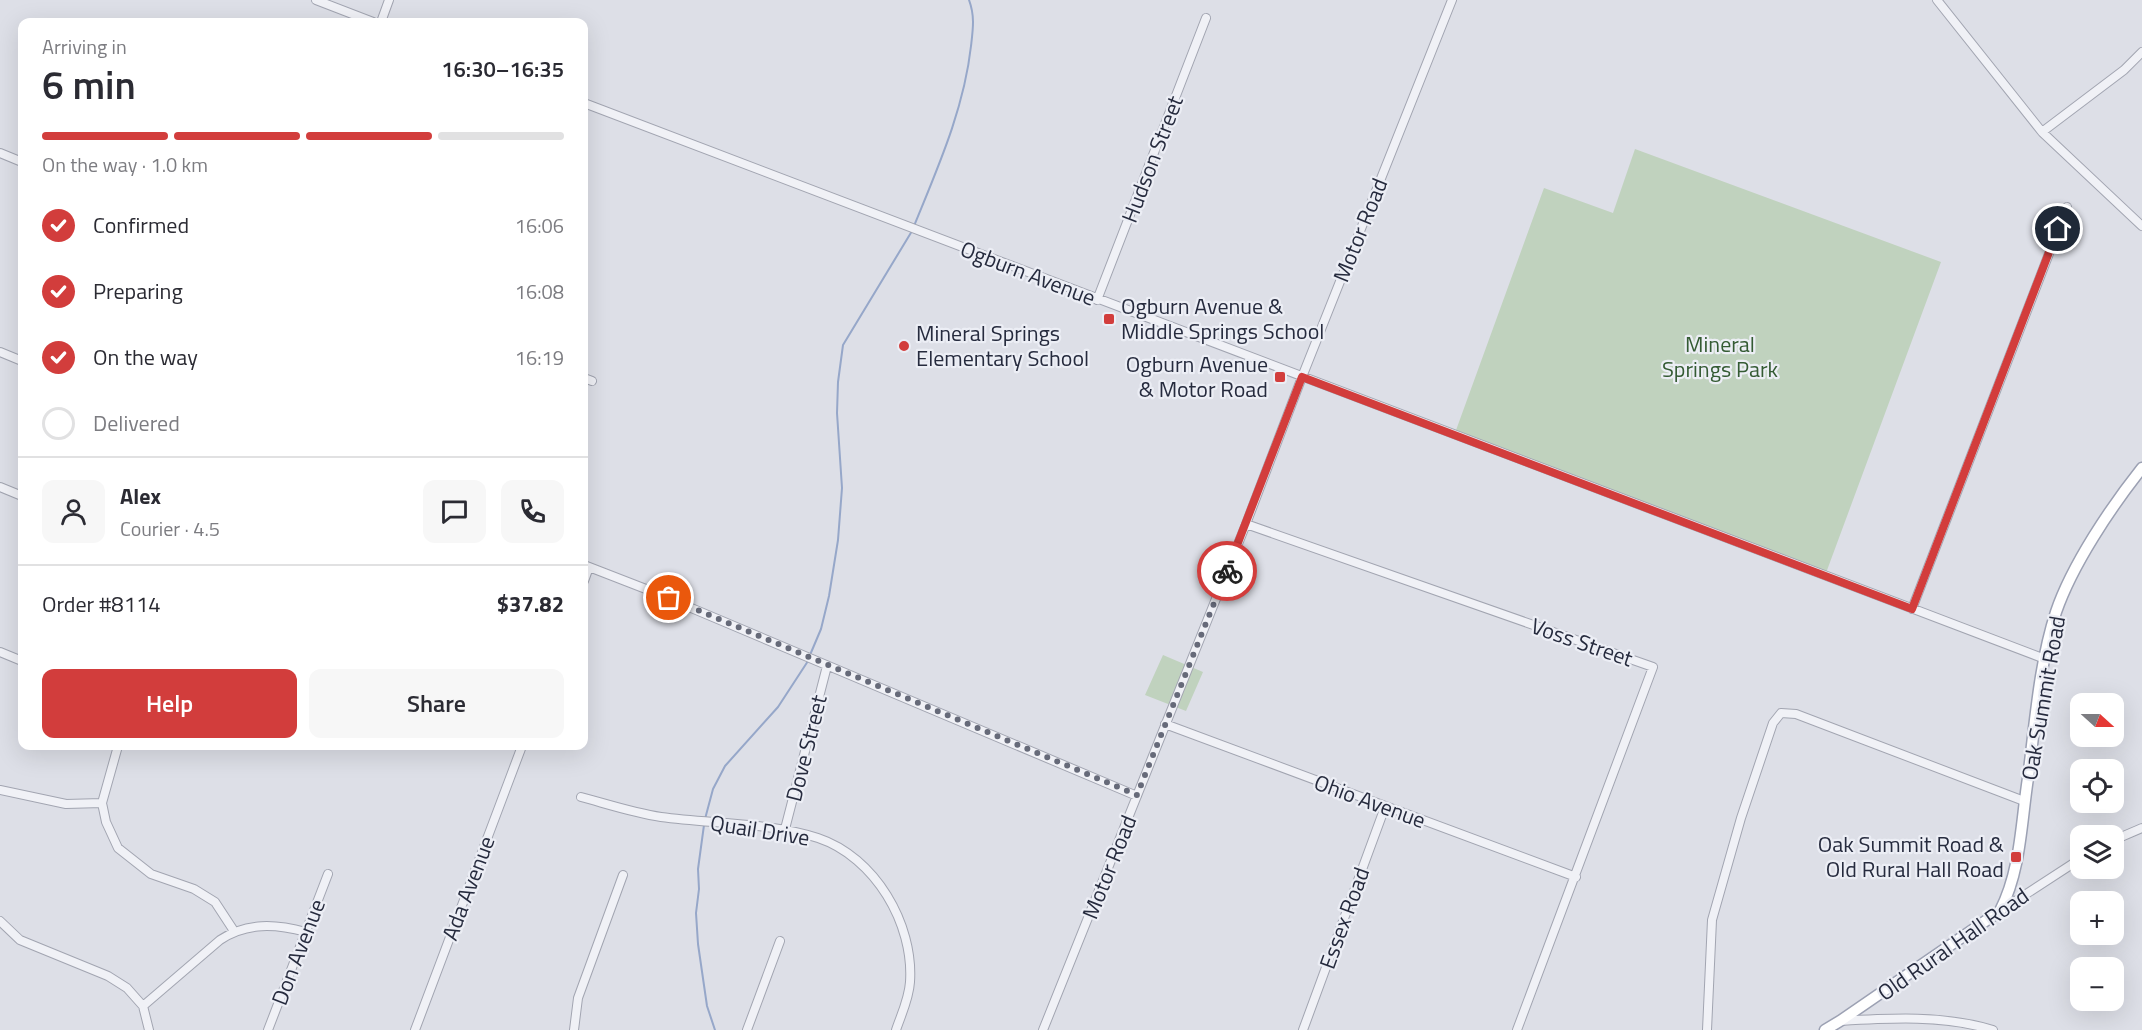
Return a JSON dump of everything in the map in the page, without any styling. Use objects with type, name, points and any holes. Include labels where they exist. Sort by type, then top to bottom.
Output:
[{"type":"main road","name":"Oak Summit Road","points":[[2000,911],[2009,894],[2018,861],[2045,659],[2056,612],[2074,572],[2102,525],[2142,468]]},
{"type":"main road","name":"Old Rural Hall Road","points":[[1825,1030],[1840,1022],[2000,911]]},
{"type":"street","points":[[316,0],[363,18]]},
{"type":"street","points":[[382,18],[389,0]]},
{"type":"street","name":"Motor Road","points":[[1043,1030],[1246,524],[1452,0]]},
{"type":"street","points":[[1937,0],[2042,132],[2142,226]]},
{"type":"street","name":"Hudson Street","points":[[1097,300],[1206,18]]},
{"type":"street","points":[[2042,132],[2124,70],[2142,52]]},
{"type":"street","name":"Ogburn Avenue","points":[[588,105],[2045,659]]},
{"type":"street","points":[[0,153],[18,160]]},
{"type":"street","points":[[1912,609],[2067,207]]},
{"type":"street","points":[[0,352],[18,359]]},
{"type":"street","points":[[0,487],[18,494]]},
{"type":"street","name":"Voss Street","points":[[1246,524],[1653,667],[1517,1030]]},
{"type":"street","points":[[588,567],[651,591],[1137,795]]},
{"type":"street","points":[[0,652],[18,659]]},
{"type":"street","name":"Dove Street","points":[[785,829],[826,666]]},
{"type":"street","points":[[1707,1030],[1712,920],[1756,774],[1773,723],[1780,713],[1796,714],[2025,801]]},
{"type":"street","name":"Ohio Avenue","points":[[1165,724],[1576,877]]},
{"type":"street","points":[[117,750],[102,803],[106,822],[118,848],[151,874],[194,889],[215,902],[234,931]]},
{"type":"street","name":"Ada Avenue","points":[[415,1030],[520,750]]},
{"type":"street","points":[[0,792],[66,804],[102,803]]},
{"type":"street","name":"Quail Drive","points":[[581,797],[660,817],[785,829],[820,839],[846,853],[875,881],[896,912],[905,940],[910,980],[907,998],[896,1030]]},
{"type":"street","name":"Essex Road","points":[[1303,1030],[1385,807]]},
{"type":"street","points":[[2124,836],[2142,828]]},
{"type":"street","name":"Old Rural Hall Road","points":[[2000,911],[2070,866]]},
{"type":"street","name":"Don Avenue","points":[[268,1030],[328,874]]},
{"type":"street","points":[[574,1030],[578,998],[623,874]]},
{"type":"street","points":[[0,921],[20,940],[108,976],[126,988],[143,1006],[149,1030]]},
{"type":"street","points":[[143,1006],[220,940],[234,931],[268,926],[287,927],[306,932]]},
{"type":"street","points":[[747,1030],[780,941]]},
{"type":"street","points":[[1840,1022],[1932,1019],[1975,1024],[1993,1030]]},
{"type":"green space","name":"Mineral Springs Park","points":[[1635,149],[1941,262],[1826,573],[1455,433],[1544,188],[1613,213]]},
{"type":"green space","points":[[1163,655],[1203,672],[1186,711],[1145,695]]},
{"type":"waterway","points":[[914,226],[949,138],[963,92],[973,28],[969,0]]},
{"type":"waterway","points":[[810,655],[821,629],[838,540],[842,488],[837,413],[843,345],[912,231]]},
{"type":"waterway","points":[[705,819],[713,789],[725,766],[778,707],[808,661]]},
{"type":"waterway","points":[[704,825],[698,869],[699,889],[696,913],[707,1006],[715,1030]]},
{"type":"way so far","points":[[669,598],[809,659],[1137,795],[1227,571]]},
{"type":"place","name":"Ogburn Avenue & Middle Springs School","points":[[1109,319]]},
{"type":"place","name":"Mineral Springs Elementary School","points":[[904,346]]},
{"type":"place","name":"Ogburn Avenue & Motor Road","points":[[1280,377]]},
{"type":"place","name":"Oak Summit Road & Old Rural Hall Road","points":[[2016,857]]},
{"type":"route","points":[[1227,571],[1302,377],[1912,609],[2058,229]]}]
